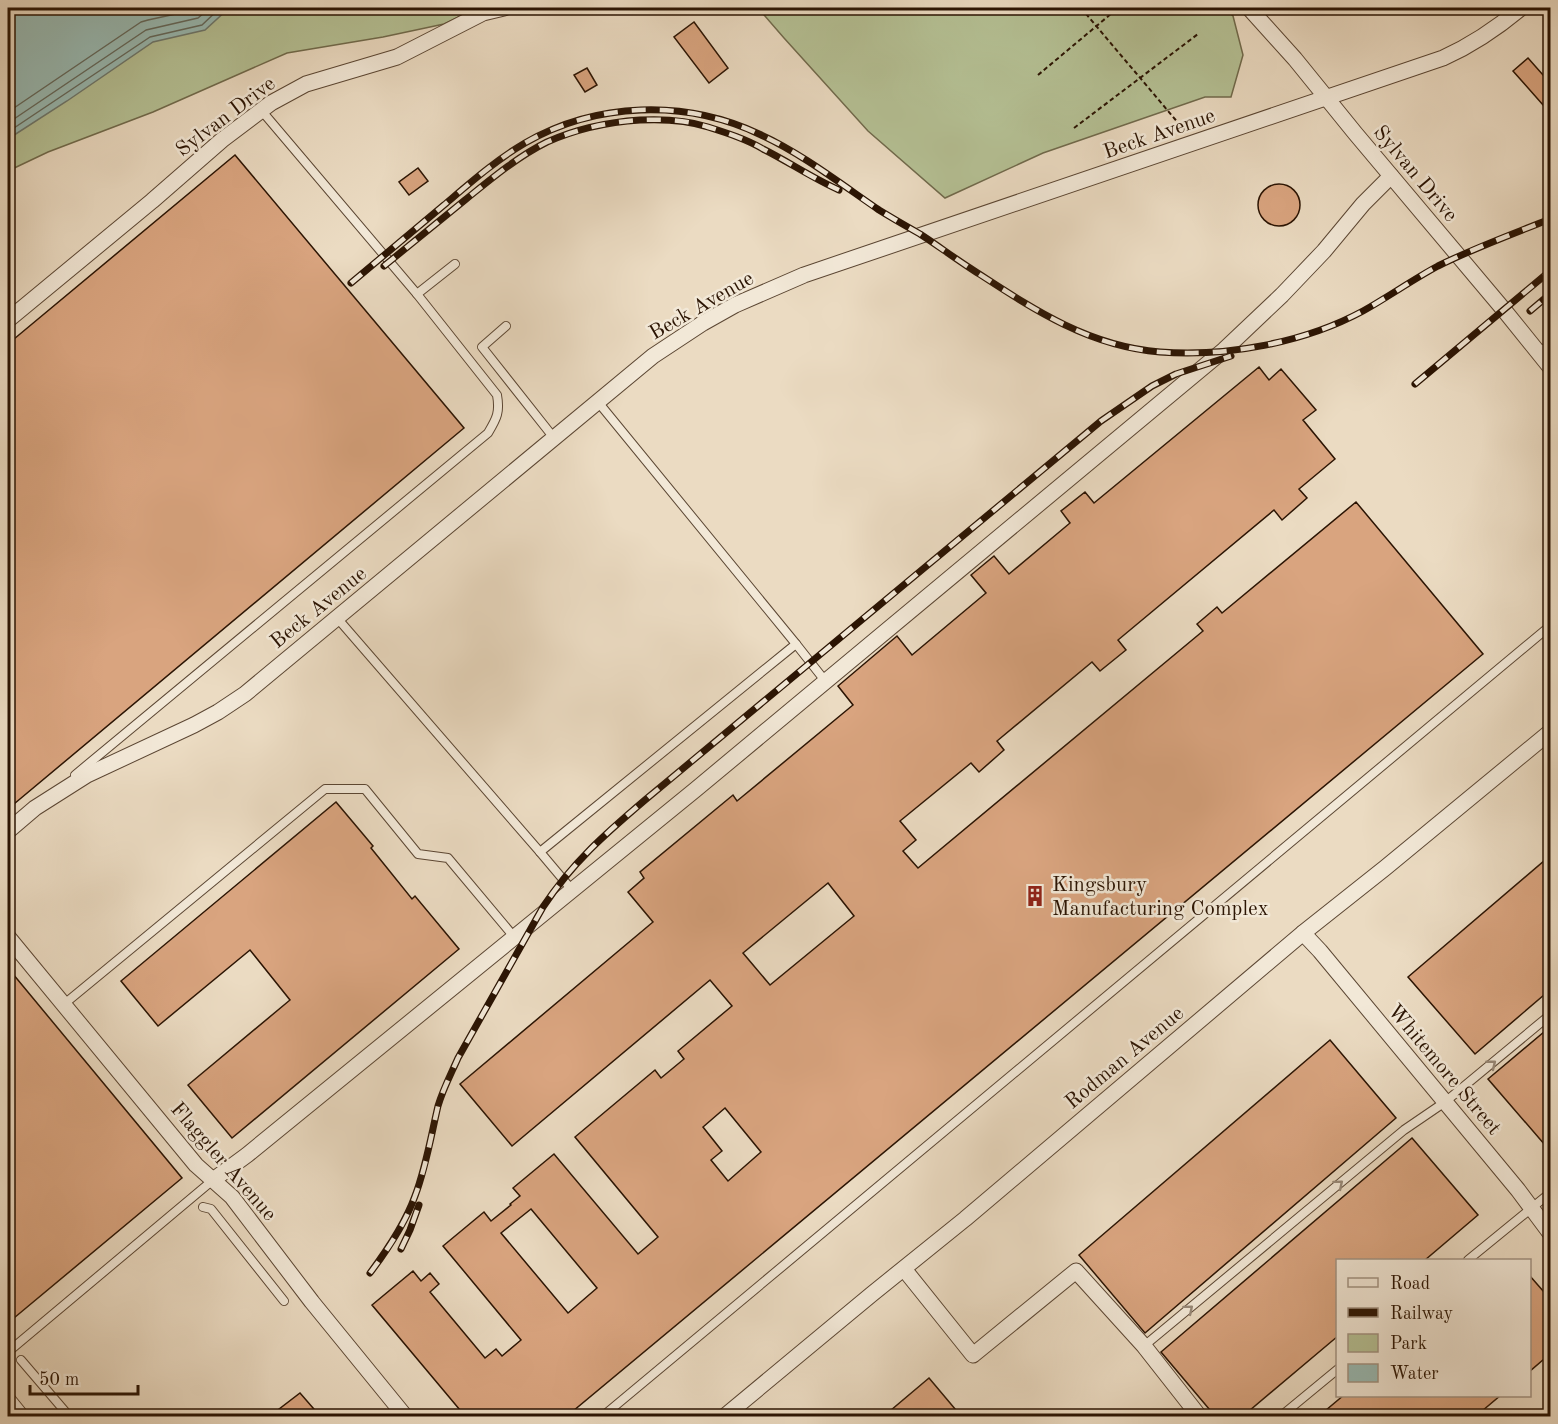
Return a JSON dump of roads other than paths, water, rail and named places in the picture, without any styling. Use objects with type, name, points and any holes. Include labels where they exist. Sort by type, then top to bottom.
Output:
[{"type":"street","name":"Sylvan Drive","points":[[8,320],[222,140],[289,92],[306,84],[397,57],[474,17],[504,8]]},
{"type":"street","name":"Sylvan Drive","points":[[1249,8],[1295,59],[1391,176],[1545,348],[1551,367]]},
{"type":"street","name":"Beck Avenue","points":[[8,831],[35,808],[87,775],[176,734],[218,712],[245,694],[653,357],[703,323],[735,305],[804,275],[1443,58],[1484,36],[1521,8]]},
{"type":"street","points":[[213,1180],[515,938],[1224,350],[1282,296],[1363,204],[1391,176]]},
{"type":"street","name":"Rodman Avenue","points":[[725,1416],[904,1269],[1303,933],[1551,732]]},
{"type":"street","name":"Whitemore Street","points":[[1303,933],[1551,1233]]},
{"type":"street","name":"Flaggler Avenue","points":[[8,937],[196,1165],[232,1197],[312,1302],[405,1416]]},
{"type":"street","points":[[904,1269],[973,1354],[1076,1271],[1144,1346],[1199,1416]]},
{"type":"street","points":[[8,1400],[21,1416]]},
{"type":"lane","points":[[35,808],[488,433],[496,420],[499,406],[497,395],[417,294],[261,110]]},
{"type":"lane","points":[[417,294],[455,264]]},
{"type":"lane","points":[[506,326],[482,347],[554,438]]},
{"type":"lane","points":[[598,402],[826,682]]},
{"type":"lane","points":[[338,619],[572,890]]},
{"type":"lane","points":[[603,1416],[1551,626]]},
{"type":"lane","points":[[540,852],[796,644]]},
{"type":"lane","points":[[63,1005],[325,789],[365,789],[418,854],[448,858],[515,938]]},
{"type":"lane","points":[[1144,1346],[1404,1130],[1445,1102],[1551,1015]]},
{"type":"lane","points":[[8,1352],[213,1180]]},
{"type":"lane","points":[[1469,1259],[1551,1193]]},
{"type":"lane","points":[[203,1207],[211,1209],[284,1301]]},
{"type":"lane","points":[[21,1360],[69,1416]]},
{"type":"lane","points":[[1281,1416],[1336,1371]]},
{"type":"water","points":[[8,8],[229,8],[205,30],[153,42],[8,139]]},
{"type":"railway","points":[[351,283],[483,172],[525,143],[552,129],[581,119],[641,110],[701,115],[759,134],[805,160],[879,210],[1037,310],[1083,333],[1108,342],[1160,352],[1238,350],[1316,332],[1363,311],[1452,259],[1550,219]]},
{"type":"railway","points":[[384,266],[525,154],[558,137],[605,124],[657,120],[683,121],[700,125],[750,142],[839,190]]},
{"type":"railway","points":[[1415,384],[1550,271]]},
{"type":"railway","points":[[1530,311],[1550,294]]},
{"type":"railway","points":[[370,1273],[395,1236],[411,1206],[422,1174],[438,1106],[458,1058],[543,907],[578,863],[603,837],[645,800],[1101,421],[1152,386],[1176,374],[1231,356]]},
{"type":"railway","points":[[401,1249],[419,1205]]},
{"type":"place","name":"Kingsbury Manufacturing Complex","points":[[1035,896]]}]
